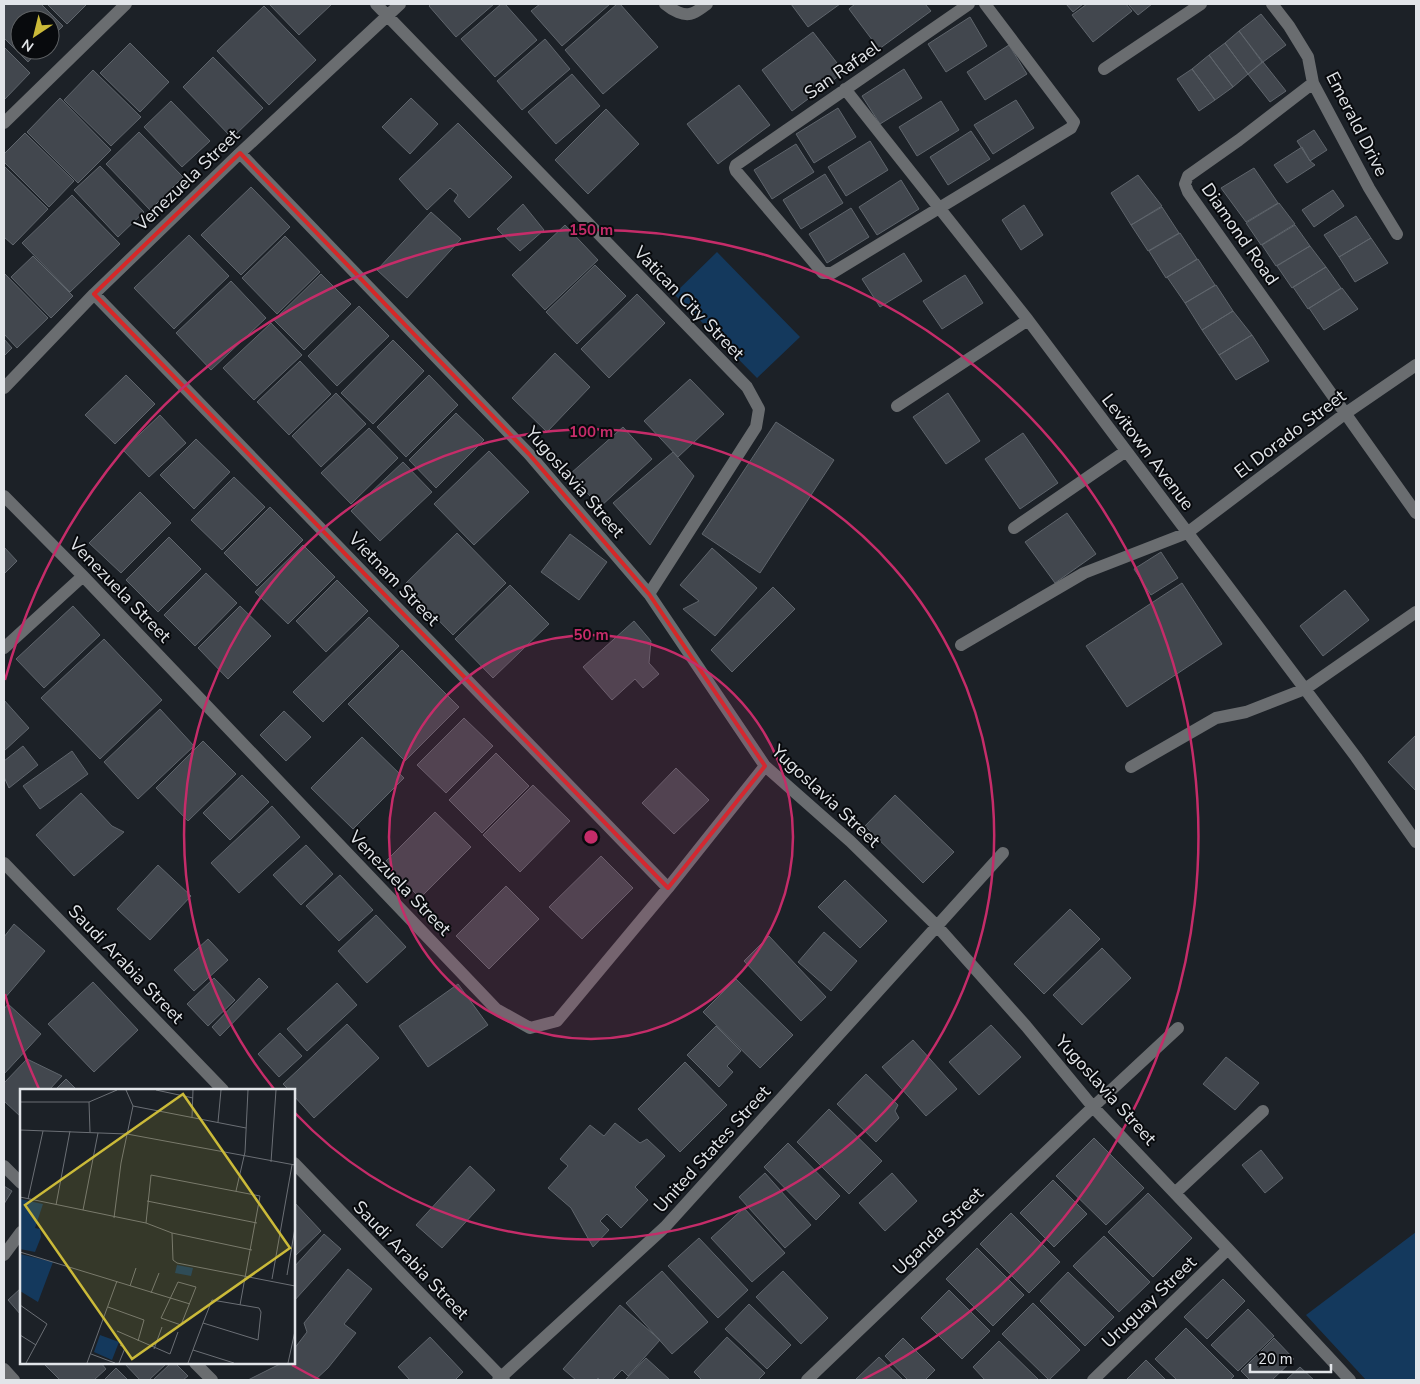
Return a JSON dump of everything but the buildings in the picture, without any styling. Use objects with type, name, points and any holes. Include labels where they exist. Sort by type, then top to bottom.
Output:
[{"type":"street","points":[[4,123],[126,4]]},
{"type":"street","name":"Vatican City Street","points":[[376,4],[747,387],[760,409],[756,427],[649,594]]},
{"type":"street","name":"Venezuela Street","points":[[4,388],[94,294],[240,153],[400,4]]},
{"type":"street","points":[[666,4],[679,13],[691,14],[707,4]]},
{"type":"street","name":"San Rafael","points":[[940,208],[828,274],[823,273],[734,168],[969,4]]},
{"type":"street","points":[[940,208],[1071,128],[1074,122],[985,4]]},
{"type":"street","points":[[1104,69],[1201,4]]},
{"type":"street","name":"Emerald Drive","points":[[1272,4],[1289,26],[1308,57],[1313,83],[1369,188],[1397,234]]},
{"type":"street","name":"Diamond Road","points":[[1313,83],[1239,140],[1188,176],[1185,184],[1188,192],[1346,413]]},
{"type":"street","name":"Levitown Avenue","points":[[845,89],[1028,320],[1415,838]]},
{"type":"street","name":"Yugoslavia Street","points":[[240,153],[528,454],[649,594],[765,766],[850,841],[937,926],[1026,1026],[1093,1107],[1350,1380]]},
{"type":"street","name":"Vietnam Street","points":[[94,294],[668,888]]},
{"type":"street","points":[[898,406],[1028,320]]},
{"type":"street","name":"El Dorado Street","points":[[961,645],[1084,573],[1187,533],[1346,413],[1416,366]]},
{"type":"street","points":[[1346,413],[1416,513]]},
{"type":"street","points":[[1014,528],[1126,451]]},
{"type":"street","name":"Venezuela Street","points":[[4,496],[83,576],[496,1009],[530,1028],[557,1021],[668,888],[765,766]]},
{"type":"street","points":[[4,648],[83,576]]},
{"type":"street","points":[[1131,767],[1216,718],[1246,712],[1305,689],[1416,612]]},
{"type":"street","name":"United States Street","points":[[501,1380],[665,1227],[1003,853]]},
{"type":"street","name":"Saudi Arabia Street","points":[[4,863],[222,1089]]},
{"type":"street","name":"Uganda Street","points":[[807,1380],[1178,1028]]},
{"type":"street","points":[[1175,1193],[1263,1111]]},
{"type":"street","name":"Saudi Arabia Street","points":[[295,1164],[501,1380]]},
{"type":"street","points":[[4,1166],[20,1182]]},
{"type":"street","points":[[4,1255],[20,1233]]},
{"type":"street","name":"Uruguay Street","points":[[1093,1380],[1228,1249]]},
{"type":"street","points":[[196,1364],[212,1380]]},
{"type":"street","points":[[4,1369],[14,1380]]},
{"type":"highlighted area","points":[[240,153],[529,454],[649,594],[765,766],[668,888],[94,294]]},
{"type":"shaded area","points":[[717,252],[800,337],[757,378],[674,294]]},
{"type":"shaded area","points":[[1416,1232],[1416,1380],[1366,1380],[1306,1315]]}]
